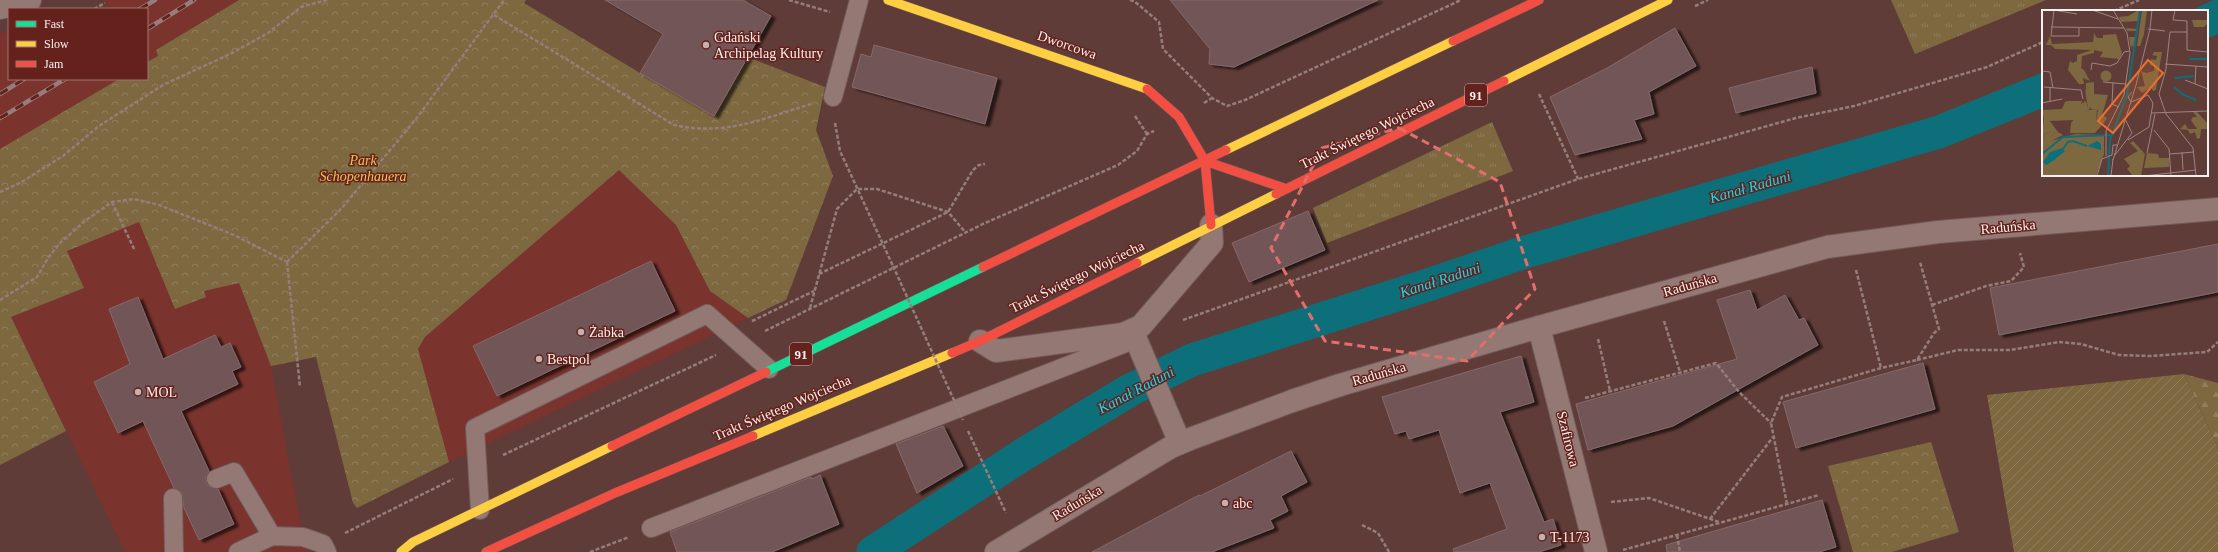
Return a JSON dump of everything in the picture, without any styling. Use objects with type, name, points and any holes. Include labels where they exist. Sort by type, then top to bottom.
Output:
[{"type":"main road","name":"Dworcowa","points":[[888,0],[1144,86],[1179,118],[1205,161],[1211,225]]},
{"type":"main road","name":"91","points":[[401,552],[413,542],[768,369],[1539,0]]},
{"type":"main road","name":"Trakt Świętego Wojciecha","points":[[486,552],[615,493],[980,341],[1284,188],[1668,0]]},
{"type":"main road","points":[[1205,161],[1284,188]]},
{"type":"street","points":[[0,8],[30,0]]},
{"type":"street","name":"Raduńska","points":[[996,552],[1180,443],[1292,400],[1539,327],[1827,247],[1938,232],[2218,209]]},
{"type":"street","points":[[1136,340],[1141,326],[1212,243],[1211,225]]},
{"type":"street","name":"Szafirowa","points":[[1539,327],[1596,552]]},
{"type":"street","points":[[980,341],[996,351],[1123,334],[1136,340],[1180,443]]},
{"type":"lane","points":[[833,97],[859,0]]},
{"type":"lane","points":[[480,510],[476,468],[475,428],[707,314],[768,369]]},
{"type":"lane","points":[[651,528],[1136,340]]},
{"type":"lane","points":[[216,478],[234,472],[272,536]]},
{"type":"lane","points":[[173,498],[174,552]]},
{"type":"lane","points":[[238,552],[272,536],[302,537],[325,548]]},
{"type":"path","points":[[0,192],[20,183],[63,156],[99,126],[163,86],[238,50],[268,33],[301,7],[327,0]]},
{"type":"path","points":[[287,262],[341,209],[416,119],[504,0]]},
{"type":"path","points":[[1130,0],[1134,1],[1159,22],[1162,49],[1212,98],[1228,106],[1246,100],[1461,0]]},
{"type":"path","points":[[2116,10],[2139,0]]},
{"type":"path","points":[[96,8],[105,3]]},
{"type":"path","points":[[494,15],[674,124],[690,128],[717,130],[741,126],[833,97],[834,118],[840,151],[962,420]]},
{"type":"path","points":[[1177,322],[1578,179],[1796,118],[1854,106],[1987,67],[2042,42]]},
{"type":"path","points":[[1538,92],[1578,179]]},
{"type":"path","points":[[734,338],[810,309],[985,223],[1118,165],[1137,151],[1147,134]]},
{"type":"path","points":[[818,274],[948,212],[973,170],[979,165],[985,164]]},
{"type":"path","points":[[810,309],[818,274],[837,208],[857,189],[876,189],[948,212],[966,233]]},
{"type":"path","points":[[0,300],[37,277],[48,258],[59,244],[85,221],[112,202],[134,199],[159,205],[234,235],[287,262]]},
{"type":"path","points":[[112,202],[135,251]]},
{"type":"path","points":[[1932,305],[1986,286],[2011,281],[2024,267],[2019,246]]},
{"type":"path","points":[[1916,360],[1934,333],[1939,329],[1918,254]]},
{"type":"path","points":[[287,262],[300,386]]},
{"type":"path","points":[[1855,268],[1880,368]]},
{"type":"path","points":[[325,548],[476,468],[734,338],[814,290]]},
{"type":"path","points":[[1662,316],[1680,372]]},
{"type":"path","points":[[1597,336],[1610,391]]},
{"type":"path","points":[[1771,424],[1782,397],[1880,368],[1958,350],[2010,350],[2059,342],[2081,344],[2119,355],[2152,356],[2207,352],[2218,342]]},
{"type":"path","points":[[1559,404],[1716,363],[1739,392],[1771,424],[1787,504]]},
{"type":"path","points":[[1710,519],[1774,437]]},
{"type":"path","points":[[971,439],[1001,504]]},
{"type":"path","points":[[1615,552],[1819,495]]},
{"type":"path","points":[[1640,498],[1650,498],[1720,522]]},
{"type":"path","points":[[1362,525],[1378,533],[1389,552],[1393,552]]},
{"type":"path","points":[[591,552],[651,528]]},
{"type":"path","points":[[1677,535],[1680,552]]},
{"type":"path","points":[[1384,552],[1387,547]]},
{"type":"highlighted area","points":[[1399,128],[1500,182],[1535,289],[1467,361],[1325,341],[1271,248],[1322,148]]},
{"type":"shaded area","points":[[103,0],[239,0],[156,50],[158,56],[148,61],[148,8],[108,8]]},
{"type":"shaded area","points":[[8,32],[8,80],[117,80],[0,149],[0,33]]},
{"type":"shaded area","points":[[619,169],[676,225],[710,291],[748,318],[449,462],[418,349],[425,337]]},
{"type":"shaded area","points":[[139,221],[175,309],[206,297],[204,291],[239,282],[271,366],[302,531],[308,552],[125,552],[11,317],[84,288],[67,251]]},
{"type":"green space","name":"Park Schopenhauera","points":[[239,0],[526,0],[524,3],[640,73],[747,57],[825,87],[816,130],[833,176],[786,300],[748,318],[710,291],[676,225],[619,170],[425,337],[418,349],[449,462],[357,508],[353,503],[316,357],[271,366],[239,283],[204,291],[206,297],[175,309],[139,222],[67,251],[84,288],[11,317],[66,431],[0,465],[0,149],[117,80],[148,80],[148,61],[158,56],[156,50]]},
{"type":"green space","points":[[1891,0],[2046,0],[1915,54]]},
{"type":"green space","points":[[1492,122],[1513,171],[1327,243],[1313,208]]},
{"type":"green space","points":[[2184,374],[2218,383],[2218,448]]},
{"type":"green space","points":[[2184,374],[2218,448],[2218,552],[2014,552],[1987,395]]},
{"type":"green space","points":[[1931,442],[1959,532],[1892,552],[1853,552],[1828,466]]},
{"type":"building","points":[[605,0],[743,0],[771,16],[714,116],[640,73],[663,34]]},
{"type":"building","points":[[1170,0],[1378,0],[1234,67],[1209,64],[1210,49]]},
{"type":"building","points":[[1675,28],[1696,66],[1649,92],[1654,114],[1634,120],[1642,139],[1575,155],[1550,97],[1607,68]]},
{"type":"building","points":[[874,45],[997,78],[985,124],[852,87],[861,54],[871,57]]},
{"type":"building","points":[[1812,67],[1816,93],[1736,113],[1729,88]]},
{"type":"building","points":[[1308,211],[1325,250],[1249,282],[1232,243]]},
{"type":"building","points":[[2218,244],[2218,292],[1999,335],[1990,288]]},
{"type":"building","points":[[651,261],[675,311],[497,396],[473,346]]},
{"type":"building","points":[[1750,290],[1757,310],[1785,295],[1799,320],[1804,318],[1818,345],[1673,426],[1588,450],[1576,404],[1737,359],[1717,300]]},
{"type":"building","points":[[138,297],[163,359],[215,335],[221,347],[230,343],[241,367],[232,371],[238,384],[181,411],[209,471],[206,477],[206,483],[210,487],[218,489],[234,524],[199,540],[184,508],[182,493],[174,488],[143,421],[118,433],[94,382],[130,364],[109,309]]},
{"type":"building","points":[[1521,356],[1534,402],[1500,412],[1544,522],[1553,519],[1561,545],[1539,552],[1454,552],[1453,549],[1507,529],[1490,483],[1460,493],[1439,430],[1409,439],[1406,431],[1395,434],[1382,397]]},
{"type":"building","points":[[1923,363],[1935,409],[1796,448],[1783,402]]},
{"type":"building","points":[[943,426],[963,466],[917,493],[896,444]]},
{"type":"building","points":[[1291,451],[1307,482],[1281,496],[1288,511],[1270,520],[1274,528],[1212,552],[1092,552],[1199,495],[1200,496]]},
{"type":"building","points":[[820,475],[839,524],[772,552],[677,552],[670,532],[811,477],[812,479]]},
{"type":"building","points":[[1822,500],[1836,547],[1819,552],[1667,552],[1666,545]]},
{"type":"waterway","name":"Kanał Raduni","points":[[2208,21],[2218,16]]},
{"type":"waterway","name":"Kanał Raduni","points":[[873,552],[1024,454],[1130,390],[1192,360],[1428,285],[1522,253],[1939,132],[2042,90]]},
{"type":"railway","points":[[142,8],[155,0]]},
{"type":"railway","points":[[148,28],[194,0]]},
{"type":"railway","points":[[0,94],[22,80]]},
{"type":"railway","points":[[0,118],[63,80]]},
{"type":"traffic: fast","points":[[766,372],[983,267]]},
{"type":"traffic: slow","points":[[888,0],[1147,89]]},
{"type":"traffic: slow","points":[[1504,81],[1668,0]]},
{"type":"traffic: slow","points":[[1226,150],[1453,41]]},
{"type":"traffic: slow","points":[[1137,263],[1276,194]]},
{"type":"traffic: slow","points":[[753,436],[952,353]]},
{"type":"traffic: slow","points":[[401,552],[413,542],[612,446]]},
{"type":"traffic: jam","points":[[1453,41],[1539,0]]},
{"type":"traffic: jam","points":[[1276,194],[1504,81]]},
{"type":"traffic: jam","points":[[1147,89],[1179,117],[1205,161],[1211,225]]},
{"type":"traffic: jam","points":[[983,267],[1226,150]]},
{"type":"traffic: jam","points":[[1205,161],[1284,188]]},
{"type":"traffic: jam","points":[[952,353],[980,341],[1137,263]]},
{"type":"traffic: jam","points":[[612,446],[766,372]]},
{"type":"traffic: jam","points":[[486,552],[615,493],[753,436]]},
{"type":"place","name":"Gdański Archipelag Kultury","points":[[706,45]]},
{"type":"place","name":"Żabka","points":[[581,332]]},
{"type":"place","name":"Bestpol","points":[[539,359]]},
{"type":"place","name":"MOL","points":[[138,392]]},
{"type":"place","name":"abc","points":[[1225,503]]},
{"type":"place","name":"T-1173","points":[[1542,537]]}]
